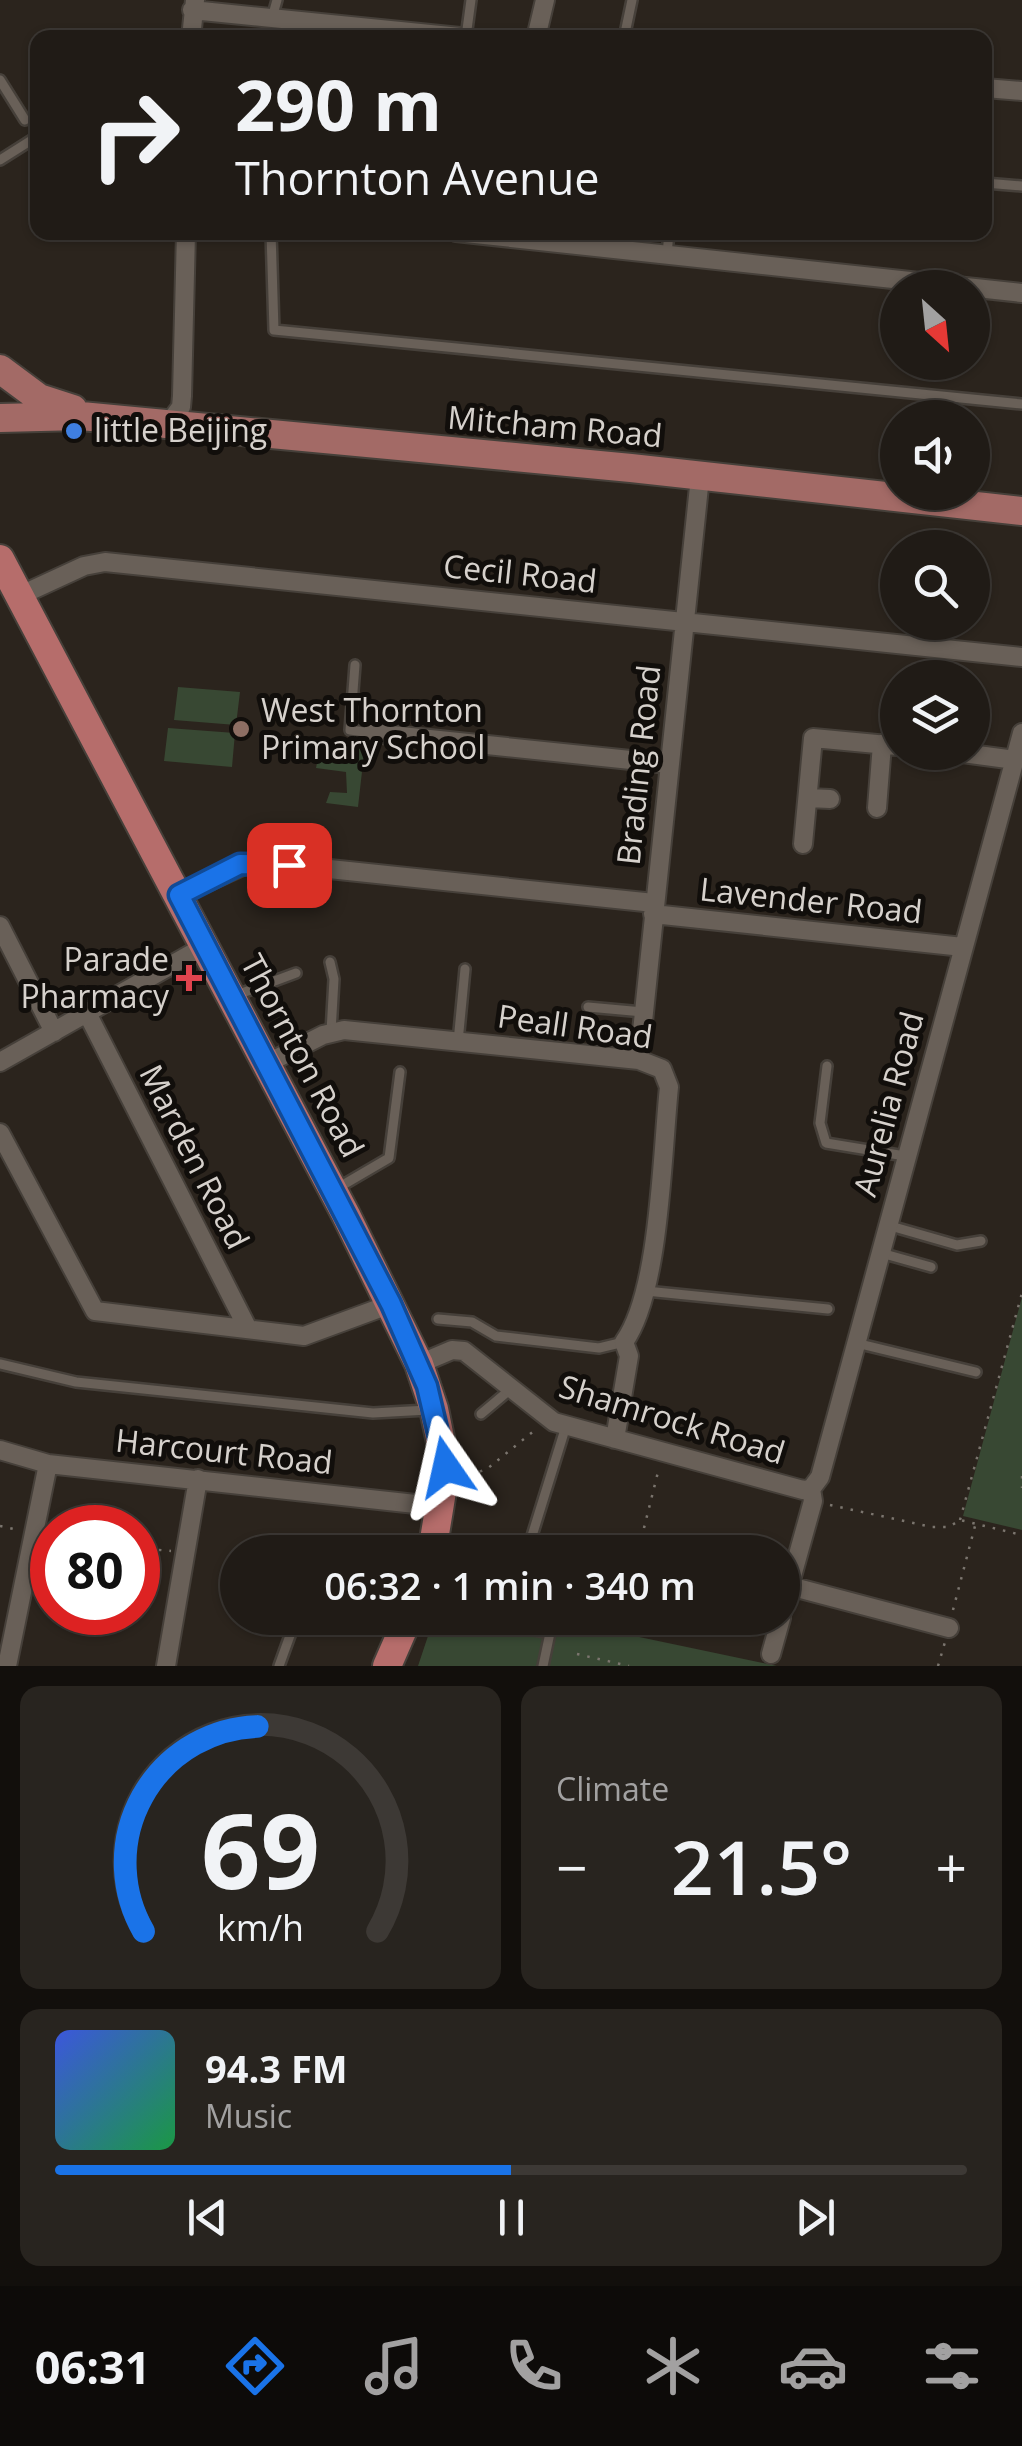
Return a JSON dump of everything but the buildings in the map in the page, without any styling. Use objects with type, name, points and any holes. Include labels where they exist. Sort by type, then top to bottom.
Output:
[{"type":"highway","name":"Thornton Road","points":[[0,559],[333,1190],[418,1364],[434,1409],[446,1467],[436,1535]]},
{"type":"highway","points":[[387,1666],[401,1635]]},
{"type":"main road","name":"Mitcham Road","points":[[0,369],[39,398],[81,416]]},
{"type":"main road","name":"Mitcham Road","points":[[0,418],[81,416],[1022,511]]},
{"type":"street","points":[[538,30],[545,0]]},
{"type":"street","points":[[192,30],[194,5],[281,19],[395,30]]},
{"type":"street","points":[[992,89],[1022,92]]},
{"type":"street","points":[[166,427],[179,410],[182,396],[186,240]]},
{"type":"street","points":[[530,240],[1022,293]]},
{"type":"street","name":"Brading Road","points":[[639,1060],[700,477]]},
{"type":"street","name":"Cecil Road","points":[[19,596],[84,566],[105,562],[1022,657]]},
{"type":"street","points":[[372,732],[670,764]]},
{"type":"street","name":"Aurelia Road","points":[[800,1537],[820,1477],[1022,733]]},
{"type":"street","points":[[803,844],[813,738],[880,744]]},
{"type":"street","points":[[990,757],[1015,760]]},
{"type":"street","points":[[877,808],[885,770]]},
{"type":"street","points":[[808,798],[830,799]]},
{"type":"street","name":"Lavender Road","points":[[179,895],[253,862],[963,947]]},
{"type":"street","points":[[0,926],[54,1032]]},
{"type":"street","points":[[0,1062],[205,946]]},
{"type":"street","name":"Marden Road","points":[[87,1013],[248,1329]]},
{"type":"street","points":[[266,1064],[331,1032]]},
{"type":"street","name":"Peall Road","points":[[331,1032],[639,1060],[662,1069],[669,1087],[646,1291],[634,1328],[624,1342]]},
{"type":"street","points":[[0,1133],[96,1311],[310,1336],[391,1304]]},
{"type":"street","points":[[615,1439],[630,1356],[624,1342]]},
{"type":"street","name":"Shamrock Road","points":[[418,1364],[459,1350],[557,1423],[812,1495]]},
{"type":"street","name":"Harcourt Road","points":[[0,1450],[48,1464],[443,1506]]},
{"type":"street","points":[[7,1666],[48,1464]]},
{"type":"street","points":[[166,1666],[198,1479]]},
{"type":"street","points":[[800,1589],[948,1628]]},
{"type":"street","name":"Aurelia Road","points":[[771,1654],[776,1635]]},
{"type":"lane","points":[[469,30],[471,0]]},
{"type":"lane","points":[[626,30],[632,0]]},
{"type":"lane","points":[[0,80],[26,120]]},
{"type":"lane","points":[[0,160],[30,141]]},
{"type":"lane","points":[[992,184],[1022,186]]},
{"type":"lane","points":[[271,240],[274,330],[1022,404]]},
{"type":"lane","points":[[668,255],[669,240]]},
{"type":"lane","points":[[355,665],[350,730],[372,732]]},
{"type":"lane","points":[[330,962],[334,979],[331,1032]]},
{"type":"lane","points":[[458,1042],[465,968]]},
{"type":"lane","points":[[232,997],[296,973]]},
{"type":"lane","points":[[588,1007],[643,1012]]},
{"type":"lane","points":[[827,1066],[820,1122],[826,1143],[905,1156]]},
{"type":"lane","points":[[333,1190],[389,1158],[400,1072]]},
{"type":"lane","points":[[887,1225],[957,1245],[981,1241]]},
{"type":"lane","points":[[880,1253],[931,1266]]},
{"type":"lane","points":[[646,1291],[828,1309]]},
{"type":"lane","points":[[438,1320],[472,1322],[496,1336],[598,1348],[624,1342]]},
{"type":"lane","points":[[856,1343],[976,1372]]},
{"type":"lane","points":[[0,1364],[76,1382],[373,1414],[434,1409]]},
{"type":"lane","points":[[481,1414],[512,1388]]},
{"type":"lane","points":[[532,1535],[557,1423]]},
{"type":"lane","points":[[279,1666],[290,1635]]},
{"type":"lane","points":[[543,1666],[550,1635]]},
{"type":"path","points":[[812,1495],[932,1526],[950,1527],[960,1520],[1022,1293]]},
{"type":"path","points":[[470,1474],[487,1468],[557,1423]]},
{"type":"path","points":[[643,1535],[664,1452]]},
{"type":"path","points":[[1022,1476],[1022,1488]]},
{"type":"path","points":[[960,1520],[1022,1535]]},
{"type":"path","points":[[938,1666],[976,1525]]},
{"type":"path","points":[[160,1550],[186,1552]]},
{"type":"path","points":[[577,1654],[630,1666]]},
{"type":"green space","points":[[178,687],[240,692],[236,725],[174,720]]},
{"type":"green space","points":[[168,728],[235,733],[232,767],[164,761]]},
{"type":"green space","points":[[321,743],[344,749],[345,744],[365,745],[358,807],[326,803],[330,792],[347,793],[346,772],[316,768]]},
{"type":"green space","points":[[1022,1297],[1022,1530],[963,1516]]},
{"type":"green space","points":[[428,1635],[630,1635],[777,1666],[418,1666]]},
{"type":"place","name":"little Beijing","points":[[74,431]]},
{"type":"place","name":"West Thornton Primary School","points":[[241,729]]},
{"type":"place","name":"Parade Pharmacy","points":[[189,978]]},
{"type":"route","points":[[289,865],[240,864],[179,895],[391,1304],[427,1386],[446,1467]]}]
